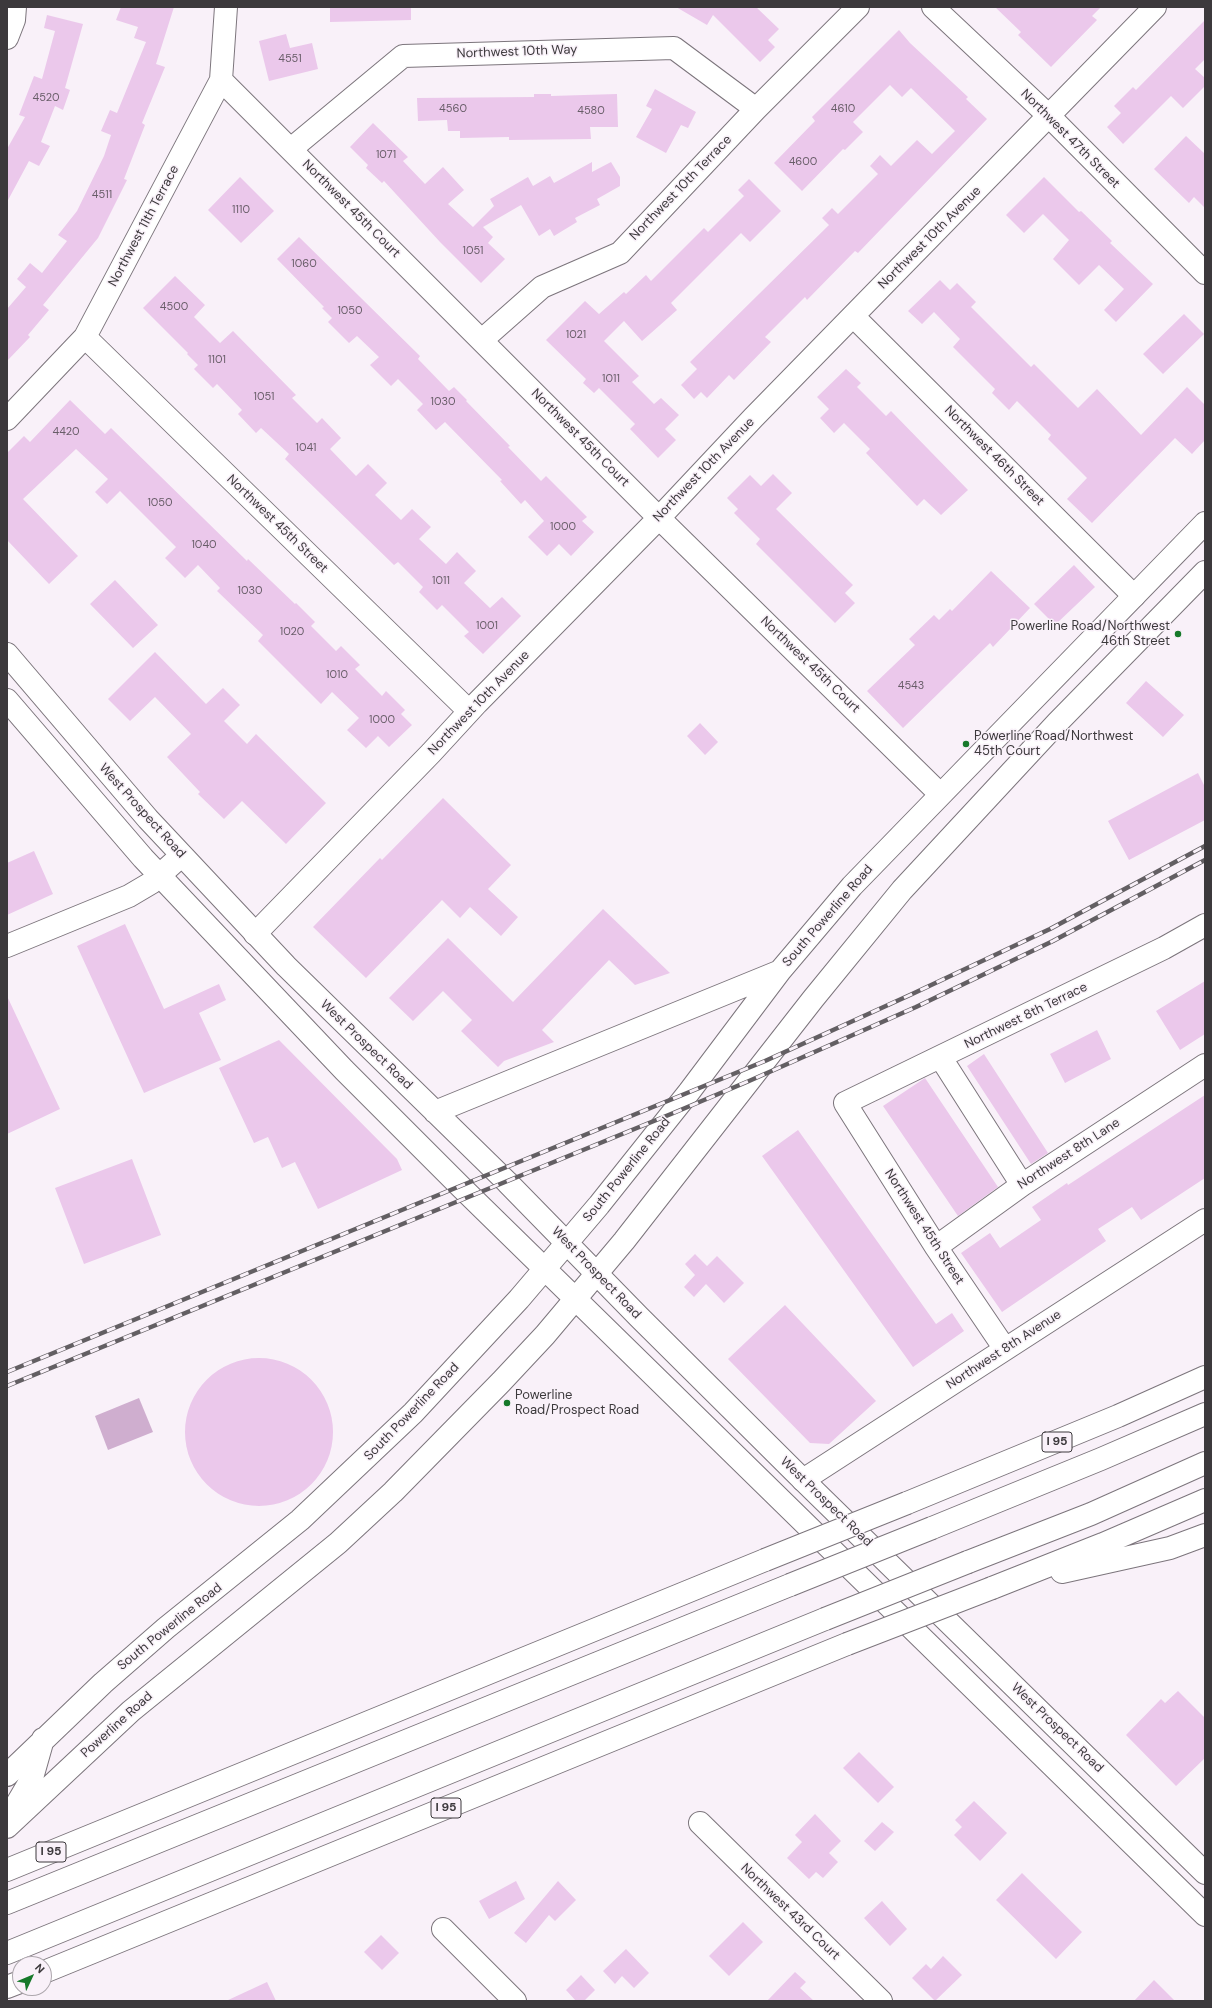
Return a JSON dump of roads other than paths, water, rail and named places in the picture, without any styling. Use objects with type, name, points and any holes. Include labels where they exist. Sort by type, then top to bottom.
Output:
[{"type":"main road","points":[[7,38],[14,20],[15,7]]},
{"type":"main road","name":"Northwest 11th Terrace","points":[[7,419],[85,337],[222,80],[226,7]]},
{"type":"main road","name":"Northwest 10th Terrace","points":[[482,340],[542,287],[620,253],[756,109],[858,7]]},
{"type":"main road","name":"Northwest 47th Street","points":[[933,7],[1050,117],[1205,273]]},
{"type":"main road","name":"Northwest 10th Avenue","points":[[255,934],[853,316],[1050,117],[1155,7]]},
{"type":"main road","name":"Northwest 10th Way","points":[[291,149],[403,56],[674,48],[756,109]]},
{"type":"main road","name":"Northwest 45th Court","points":[[222,80],[659,518],[940,794]]},
{"type":"main road","name":"Northwest 46th Street","points":[[853,316],[1134,596]]},
{"type":"main road","name":"Northwest 45th Street","points":[[85,337],[469,712]]},
{"type":"main road","name":"South Powerline Road","points":[[7,1775],[43,1739],[135,1655],[270,1545],[324,1498],[413,1413],[568,1243],[634,1163],[780,971],[852,886],[1205,523]]},
{"type":"main road","points":[[1157,621],[1157,600],[1172,557]]},
{"type":"main road","points":[[575,1299],[893,901],[991,793],[1205,572]]},
{"type":"main road","points":[[1129,650],[1135,620],[1134,596]]},
{"type":"main road","name":"West Prospect Road","points":[[7,654],[148,819],[255,934],[568,1243],[596,1273],[804,1480],[1205,1873]]},
{"type":"main road","points":[[7,700],[160,876],[344,1070],[575,1299],[1205,1915]]},
{"type":"main road","points":[[7,946],[126,897],[160,876],[181,856]]},
{"type":"main road","name":"Northwest 8th Terrace","points":[[845,1104],[1164,948],[1205,925]]},
{"type":"main road","points":[[435,1112],[780,971]]},
{"type":"main road","points":[[941,1058],[1022,1185]]},
{"type":"main road","name":"Northwest 8th Lane","points":[[936,1247],[1022,1185],[1205,1065]]},
{"type":"main road","name":"Northwest 45th Street","points":[[845,1104],[936,1247],[1005,1350]]},
{"type":"main road","name":"Northwest 8th Avenue","points":[[804,1480],[1205,1220]]},
{"type":"main road","name":"Powerline Road","points":[[7,1827],[131,1711],[309,1568],[393,1492],[506,1376],[575,1299]]},
{"type":"main road","name":"I 95","points":[[7,1870],[907,1503],[1118,1416],[1205,1377]]},
{"type":"main road","points":[[7,1904],[1101,1460],[1205,1414]]},
{"type":"main road","points":[[7,1954],[825,1619],[1091,1514],[1205,1464]]},
{"type":"main road","name":"I 95","points":[[52,1969],[847,1644],[1103,1544],[1205,1500]]},
{"type":"main road","points":[[992,1588],[1170,1548],[1205,1535]]},
{"type":"main road","points":[[7,1820],[32,1778],[43,1739]]},
{"type":"main road","name":"Northwest 43rd Court","points":[[700,1823],[881,2001]]},
{"type":"main road","points":[[443,1929],[515,2001]]},
{"type":"railway","points":[[7,1372],[765,1061],[1050,929],[1205,846]]},
{"type":"railway","points":[[7,1386],[749,1081],[916,1007],[1053,941],[1205,860]]},
{"type":"place","name":"Powerline Road/Northwest 46th Street","points":[[1178,634]]},
{"type":"place","name":"Powerline Road/Northwest 45th Court","points":[[966,744]]},
{"type":"place","name":"Powerline Road/Prospect Road","points":[[507,1403]]}]
